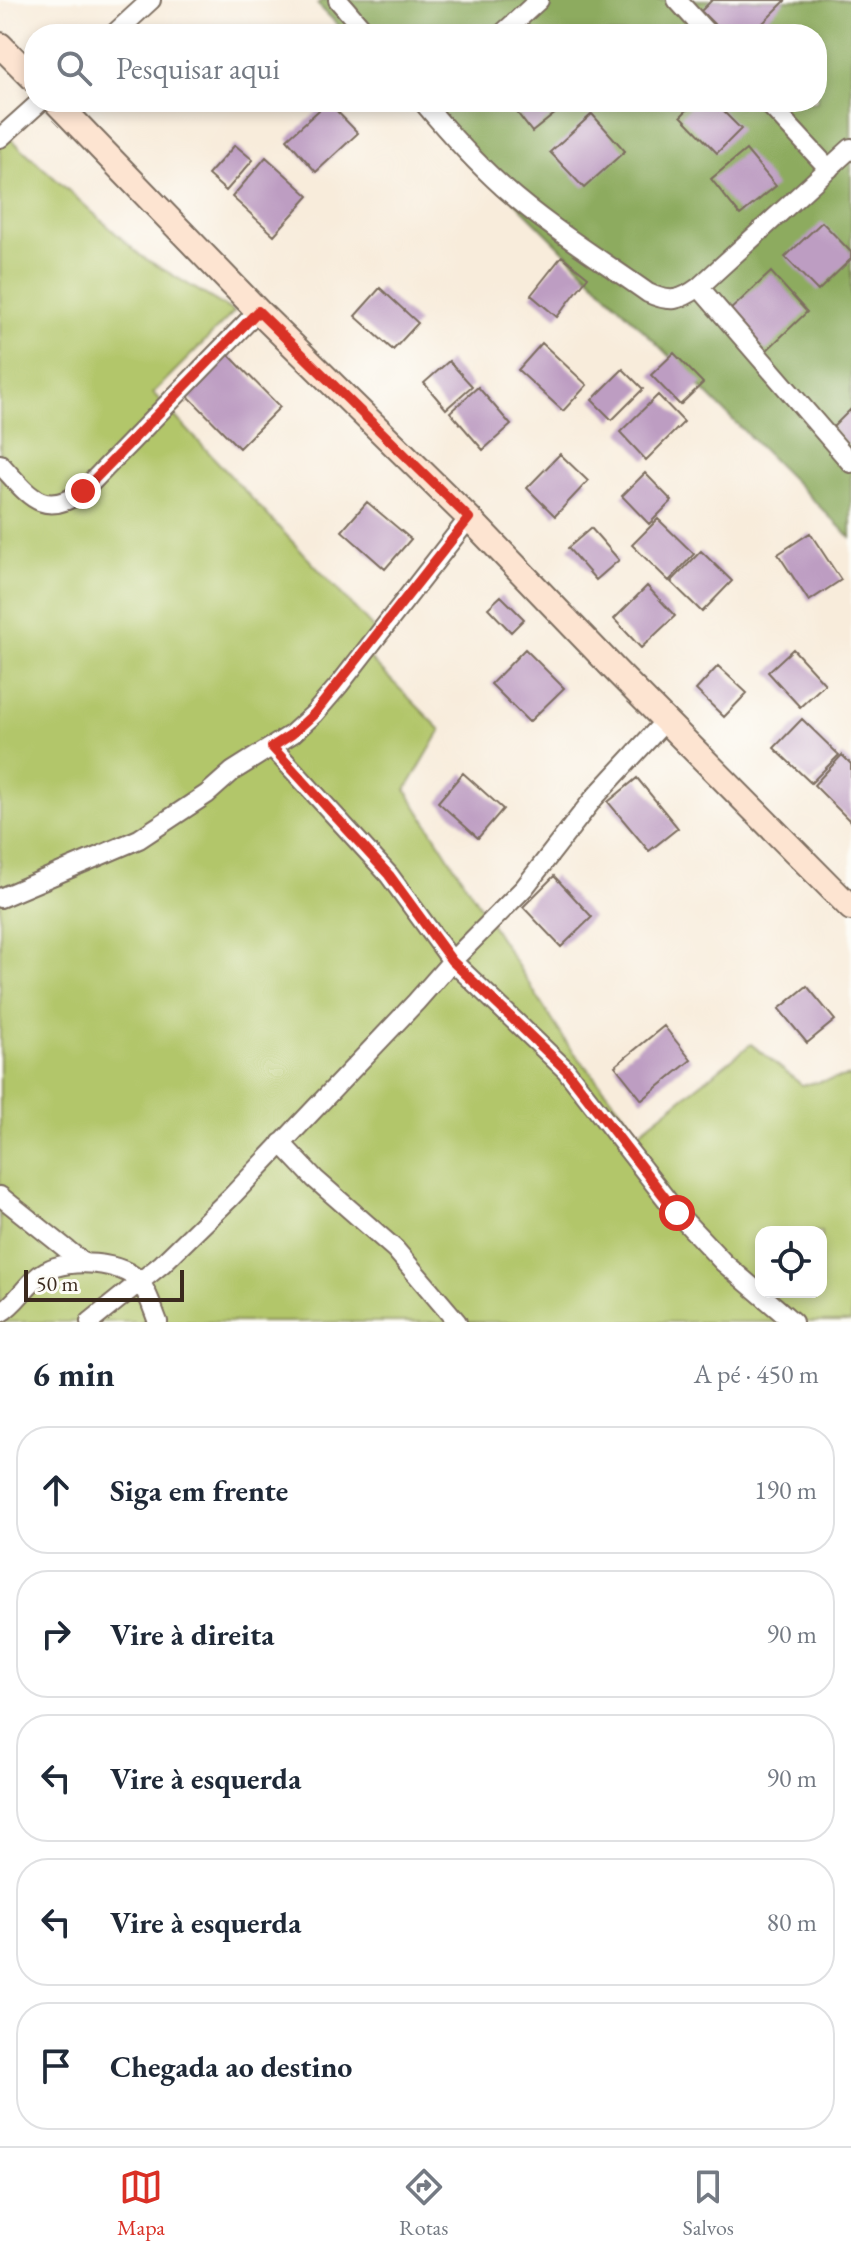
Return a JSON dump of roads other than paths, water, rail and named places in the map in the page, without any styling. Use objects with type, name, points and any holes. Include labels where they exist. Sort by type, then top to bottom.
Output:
[{"type":"main road","points":[[0,45],[24,69]]},
{"type":"main road","points":[[66,112],[258,311],[469,518],[851,908]]},
{"type":"street","points":[[125,24],[151,0]]},
{"type":"street","points":[[338,0],[358,24]]},
{"type":"street","points":[[513,24],[539,0]]},
{"type":"street","points":[[677,0],[699,24]]},
{"type":"street","points":[[0,138],[29,112]]},
{"type":"street","points":[[433,112],[468,153],[505,188],[555,228],[648,293],[663,300],[676,301],[699,287],[851,148]]},
{"type":"street","points":[[776,112],[829,169]]},
{"type":"street","points":[[699,287],[851,463]]},
{"type":"street","points":[[0,464],[25,491],[42,503],[56,505],[69,501],[83,491],[258,311]]},
{"type":"street","points":[[0,898],[139,839],[292,734],[314,714],[469,518]]},
{"type":"street","points":[[90,1322],[162,1264],[231,1197],[524,888],[594,798],[666,720]]},
{"type":"street","points":[[272,747],[389,875],[452,961],[566,1070],[656,1189],[724,1263],[793,1322]]},
{"type":"street","points":[[281,1143],[315,1179],[395,1249],[457,1322]]},
{"type":"street","points":[[0,1196],[84,1263]]},
{"type":"street","points":[[0,1313],[46,1270],[59,1265],[84,1263],[115,1266],[140,1282],[158,1322]]}]
